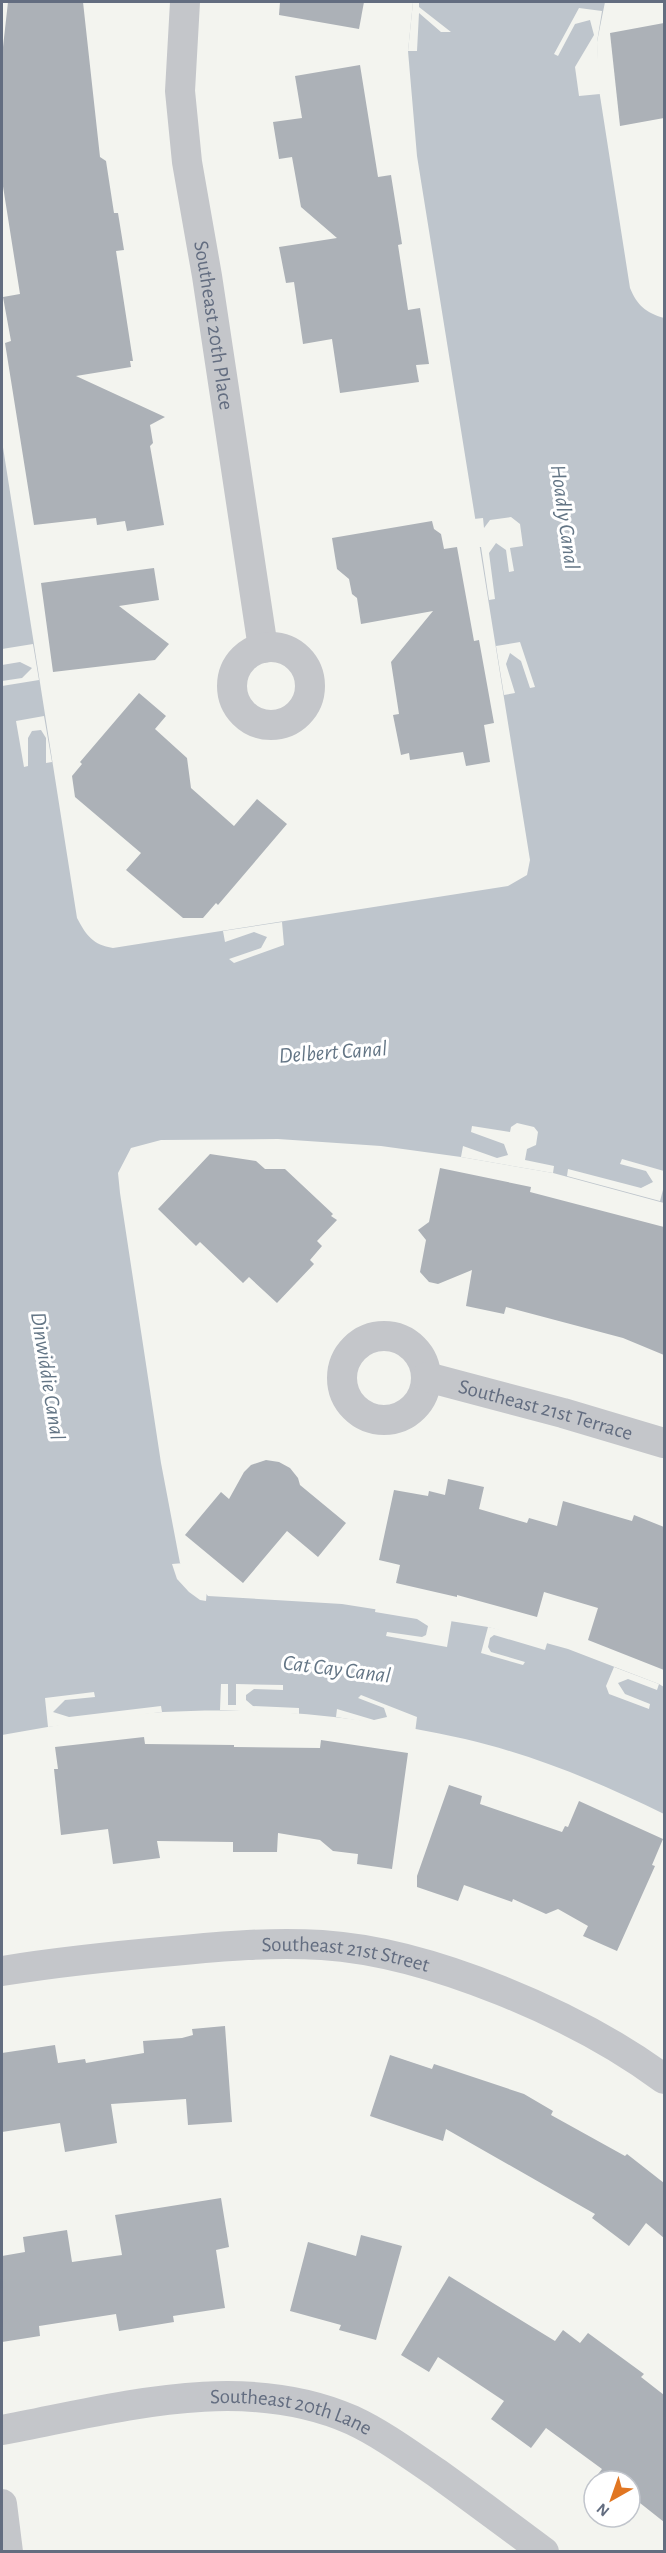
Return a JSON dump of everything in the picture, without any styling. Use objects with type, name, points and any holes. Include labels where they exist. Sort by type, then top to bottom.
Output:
[{"type":"street","name":"Southeast 20th Place","points":[[185,2],[180,91],[187,162],[207,276],[263,648]]},
{"type":"street","name":"Southeast 21st Terrace","points":[[427,1377],[563,1413],[664,1443]]},
{"type":"street","name":"Southeast 21st Street","points":[[2,1971],[86,1959],[251,1944],[324,1945],[360,1949],[442,1971],[530,2003],[609,2042],[664,2079]]},
{"type":"street","name":"Southeast 20th Lane","points":[[2,2430],[200,2397],[260,2396],[310,2404],[354,2421],[406,2451],[543,2552]]},
{"type":"street","points":[[2,2504],[8,2552]]},
{"type":"water","points":[[413,2],[605,2],[597,42],[598,83],[630,288],[643,308],[664,318],[664,1203],[553,1173],[461,1157],[381,1146],[278,1139],[161,1140],[131,1148],[118,1173],[120,1193],[161,1463],[180,1563],[208,1596],[342,1604],[488,1627],[568,1649],[659,1684],[664,1687],[664,1814],[592,1781],[516,1753],[428,1731],[353,1719],[277,1712],[163,1712],[102,1718],[2,1735],[2,441],[77,918],[95,942],[113,948],[508,886],[527,875],[530,860],[417,156],[408,51]]},
{"type":"pier","points":[[413,2],[419,2],[419,7],[451,32],[441,32],[419,13],[417,51],[408,51]]},
{"type":"pier","points":[[579,8],[602,11],[597,42],[600,94],[579,96],[575,67],[594,35],[590,20],[575,24],[558,56],[554,54]]},
{"type":"pier","points":[[511,517],[520,524],[523,546],[510,548],[514,571],[509,572],[506,550],[496,543],[489,553],[495,599],[489,600],[474,519],[483,518],[484,528],[490,520]]},
{"type":"pier","points":[[520,642],[535,687],[530,688],[521,661],[510,653],[506,664],[515,693],[504,695],[496,646]]},
{"type":"pier","points":[[33,644],[39,680],[2,686],[2,681],[22,678],[32,668],[20,662],[2,665],[2,649]]},
{"type":"pier","points":[[44,716],[52,762],[46,763],[46,738],[41,730],[32,731],[28,738],[28,766],[24,767],[16,721]]},
{"type":"pier","points":[[282,922],[284,945],[234,963],[229,959],[261,948],[267,937],[254,932],[225,942],[223,931]]},
{"type":"pier","points":[[517,1123],[534,1127],[538,1132],[536,1145],[527,1149],[525,1160],[554,1166],[553,1173],[461,1157],[463,1146],[497,1158],[508,1155],[504,1144],[471,1132],[472,1126],[510,1132],[511,1127]]},
{"type":"pier","points":[[622,1159],[664,1171],[664,1186],[660,1201],[567,1176],[568,1169],[641,1188],[653,1182],[646,1171],[620,1164]]},
{"type":"pier","points":[[184,1563],[207,1589],[206,1601],[200,1600],[189,1592],[177,1579],[172,1564]]},
{"type":"pier","points":[[376,1606],[452,1618],[447,1647],[386,1636],[387,1632],[422,1637],[426,1635],[428,1626],[417,1619],[375,1612]]},
{"type":"pier","points":[[488,1627],[548,1640],[545,1650],[494,1635],[490,1638],[488,1647],[491,1652],[525,1662],[523,1665],[481,1653]]},
{"type":"pier","points":[[614,1667],[659,1684],[657,1690],[628,1679],[618,1683],[625,1694],[650,1704],[649,1709],[609,1694],[606,1686]]},
{"type":"pier","points":[[221,1684],[228,1684],[228,1705],[236,1705],[236,1684],[283,1685],[283,1690],[254,1689],[246,1695],[246,1700],[253,1706],[299,1708],[299,1714],[259,1715],[259,1712],[220,1710]]},
{"type":"pier","points":[[94,1692],[95,1697],[65,1700],[53,1712],[69,1717],[161,1706],[162,1712],[111,1718],[111,1721],[82,1726],[81,1723],[48,1727],[45,1698]]},
{"type":"pier","points":[[361,1695],[417,1717],[415,1733],[386,1728],[386,1725],[336,1717],[337,1709],[374,1720],[387,1717],[384,1708],[358,1698]]},
{"type":"building","points":[[8,2],[83,2],[100,157],[106,161],[114,213],[118,213],[124,250],[116,251],[133,361],[130,361],[131,367],[76,376],[165,417],[150,425],[153,443],[150,446],[164,525],[127,531],[125,521],[97,525],[96,518],[34,525],[5,343],[11,341],[3,297],[20,294],[2,180],[2,56]]},
{"type":"building","points":[[280,2],[364,2],[359,29],[279,15]]},
{"type":"building","points":[[664,23],[664,118],[620,126],[610,33]]},
{"type":"building","points":[[360,65],[378,177],[391,175],[402,244],[398,245],[408,310],[420,308],[429,364],[416,365],[419,382],[340,393],[332,339],[303,344],[294,282],[286,283],[279,247],[337,238],[301,207],[292,157],[279,159],[273,122],[302,118],[295,76]]},
{"type":"building","points":[[432,521],[434,529],[441,534],[444,549],[457,547],[474,641],[479,640],[494,723],[484,725],[490,762],[466,766],[463,752],[410,760],[409,753],[401,755],[393,715],[399,714],[391,662],[433,611],[361,624],[357,598],[352,594],[349,579],[337,569],[332,538]]},
{"type":"building","points":[[154,568],[159,600],[119,606],[169,644],[155,660],[53,672],[41,583]]},
{"type":"building","points":[[139,693],[166,716],[155,729],[187,758],[191,788],[234,826],[257,799],[287,824],[218,905],[216,903],[203,918],[183,918],[126,870],[141,853],[75,797],[72,776],[82,764],[80,762]]},
{"type":"building","points":[[210,1154],[256,1161],[265,1169],[285,1169],[337,1220],[317,1241],[322,1246],[310,1260],[314,1264],[277,1303],[249,1277],[243,1283],[200,1242],[196,1246],[158,1209]]},
{"type":"building","points":[[440,1168],[531,1187],[530,1192],[664,1227],[664,1355],[623,1338],[506,1307],[504,1314],[466,1306],[472,1270],[438,1284],[429,1282],[420,1272],[426,1240],[418,1230],[429,1222]]},
{"type":"building","points":[[266,1460],[279,1462],[290,1468],[298,1478],[300,1485],[346,1523],[318,1557],[287,1531],[243,1583],[185,1535],[221,1492],[229,1499],[244,1472],[251,1465]]},
{"type":"building","points":[[448,1479],[484,1487],[479,1509],[527,1523],[529,1518],[557,1526],[563,1501],[632,1521],[634,1515],[664,1527],[664,1670],[588,1640],[598,1608],[544,1592],[537,1617],[457,1595],[457,1597],[396,1583],[400,1565],[379,1560],[394,1490],[428,1496],[429,1491],[445,1495]]},
{"type":"building","points":[[144,1737],[145,1744],[234,1745],[234,1747],[320,1748],[321,1740],[408,1753],[392,1869],[357,1864],[358,1854],[333,1851],[320,1840],[278,1833],[277,1852],[233,1852],[233,1842],[157,1841],[160,1858],[113,1864],[108,1829],[61,1835],[54,1769],[58,1769],[55,1747]]},
{"type":"building","points":[[449,1785],[482,1796],[480,1804],[562,1832],[565,1826],[568,1827],[579,1801],[663,1839],[652,1865],[655,1866],[617,1951],[583,1936],[588,1926],[558,1909],[546,1914],[513,1899],[512,1902],[464,1885],[458,1901],[417,1887],[417,1876]]},
{"type":"building","points":[[225,2026],[232,2122],[188,2125],[186,2099],[111,2104],[117,2143],[65,2152],[60,2123],[2,2132],[2,2053],[55,2045],[58,2063],[85,2059],[86,2063],[144,2053],[143,2041],[182,2038],[193,2035],[192,2029]]},
{"type":"building","points":[[390,2055],[432,2069],[434,2064],[524,2094],[553,2111],[551,2115],[625,2156],[627,2154],[664,2183],[664,2238],[646,2223],[629,2246],[592,2218],[595,2214],[446,2129],[443,2141],[370,2116]]},
{"type":"building","points":[[221,2198],[229,2247],[216,2250],[225,2308],[173,2316],[174,2322],[119,2331],[116,2314],[39,2326],[40,2336],[2,2342],[2,2256],[25,2252],[23,2237],[67,2230],[72,2262],[122,2255],[115,2215]]},
{"type":"building","points":[[361,2235],[402,2246],[376,2340],[339,2330],[341,2325],[290,2311],[308,2242],[356,2256]]},
{"type":"building","points":[[449,2276],[555,2341],[563,2330],[580,2343],[588,2333],[644,2374],[641,2377],[664,2395],[664,2522],[642,2505],[642,2469],[602,2469],[546,2428],[531,2448],[491,2419],[504,2401],[438,2357],[429,2372],[401,2355]]},
{"type":"water label","name":"Hoadly Canal","points":[[566,517]]},
{"type":"water label","name":"Delbert Canal","points":[[333,1051]]},
{"type":"water label","name":"Dinwiddie Canal","points":[[49,1376]]},
{"type":"water label","name":"Cat Cay Canal","points":[[337,1668]]}]
